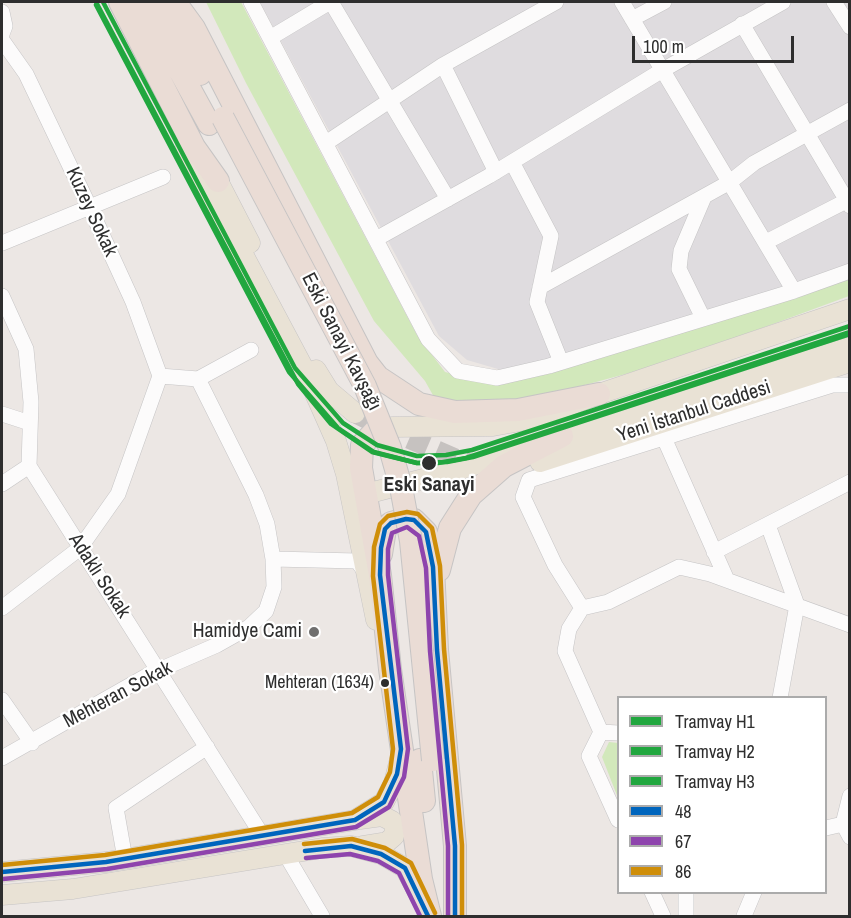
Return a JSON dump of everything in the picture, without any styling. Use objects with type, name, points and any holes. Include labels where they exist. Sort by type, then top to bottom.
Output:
[{"type":"highway","points":[[120,2],[194,147],[219,181]]},
{"type":"highway","points":[[135,2],[219,181]]},
{"type":"highway","points":[[142,2],[216,121]]},
{"type":"highway","points":[[162,2],[216,121]]},
{"type":"highway","points":[[175,2],[194,28],[367,363],[378,377],[419,404],[455,412],[518,410],[599,394]]},
{"type":"highway","name":"Eski Sanayi Kavşağı","points":[[216,121],[363,412],[377,452],[395,527],[418,756]]},
{"type":"highway","points":[[376,430],[365,440],[361,452],[373,574],[390,669],[418,756],[454,916]]},
{"type":"highway","points":[[435,595],[447,536],[464,503],[504,466],[562,436]]},
{"type":"highway","points":[[373,574],[385,529],[398,520],[414,520],[426,532],[429,540],[435,595],[437,650],[455,846],[454,916]]},
{"type":"highway","points":[[418,756],[431,916]]},
{"type":"main road","points":[[157,78],[195,167],[317,396],[345,472],[373,574]]},
{"type":"main road","points":[[219,181],[322,381],[355,413]]},
{"type":"main road","points":[[376,430],[392,427],[477,427],[508,424],[551,414],[599,394],[849,309]]},
{"type":"main road","name":"Yeni İstanbul Caddesi","points":[[366,494],[458,470],[849,347]]},
{"type":"main road","name":"Yeni İstanbul Caddesi","points":[[540,462],[849,362]]},
{"type":"main road","points":[[355,820],[384,802],[397,774],[418,756]]},
{"type":"main road","points":[[2,872],[125,859],[382,816],[392,821],[395,826],[394,836],[387,842],[359,847],[322,848],[73,889],[2,896]]},
{"type":"main road","points":[[359,847],[381,854],[405,868],[431,916]]},
{"type":"street","points":[[2,4],[6,2]]},
{"type":"street","points":[[251,2],[428,339],[458,370],[497,378],[561,362],[794,291],[849,271]]},
{"type":"street","points":[[270,38],[330,2],[448,199]]},
{"type":"street","points":[[326,143],[442,65],[556,2]]},
{"type":"street","points":[[622,2],[794,291]]},
{"type":"street","points":[[632,19],[664,2]]},
{"type":"street","points":[[376,239],[496,172],[661,70],[783,2]]},
{"type":"street","points":[[834,2],[849,27]]},
{"type":"street","points":[[2,12],[5,26],[2,34]]},
{"type":"street","points":[[742,24],[849,202],[766,243]]},
{"type":"street","name":"Kuzey Sokak","points":[[2,40],[26,74],[89,206],[133,302],[160,376]]},
{"type":"street","points":[[442,65],[496,172]]},
{"type":"street","points":[[540,287],[704,197],[730,182],[754,163],[849,110]]},
{"type":"street","points":[[512,162],[551,236],[537,302],[561,362]]},
{"type":"street","points":[[2,243],[163,177]]},
{"type":"street","points":[[703,318],[679,269],[681,251],[704,197]]},
{"type":"street","points":[[2,296],[27,349],[30,423],[29,466],[2,484]]},
{"type":"street","points":[[2,608],[80,548],[118,494],[160,376],[198,379],[251,350]]},
{"type":"street","name":"Mehteran Sokak","points":[[2,758],[160,670],[249,627],[266,611],[274,587],[273,559],[267,524],[256,495],[198,379]]},
{"type":"street","points":[[582,608],[555,565],[523,497],[529,480],[832,385],[849,386]]},
{"type":"street","points":[[2,414],[30,423]]},
{"type":"street","points":[[664,438],[727,580]]},
{"type":"street","name":"Adaklı Sokak","points":[[29,466],[160,670],[262,835]]},
{"type":"street","points":[[714,552],[849,482]]},
{"type":"street","points":[[768,525],[797,605],[780,696]]},
{"type":"street","points":[[273,559],[357,561],[373,574]]},
{"type":"street","points":[[601,732],[565,651],[569,629],[582,608],[608,602],[679,567],[727,580],[849,625]]},
{"type":"street","points":[[2,700],[32,743]]},
{"type":"street","points":[[601,732],[617,733]]},
{"type":"street","points":[[601,732],[589,756],[617,818]]},
{"type":"street","points":[[125,859],[116,808],[207,747]]},
{"type":"street","points":[[827,828],[846,830],[849,796]]},
{"type":"street","points":[[286,855],[322,916]]},
{"type":"street","points":[[653,894],[663,916]]},
{"type":"street","points":[[686,894],[686,916]]},
{"type":"street","points":[[744,916],[753,894]]},
{"type":"shaded area","points":[[260,2],[849,2],[849,276],[505,371],[467,360],[439,336]]},
{"type":"green space","points":[[206,2],[241,2],[417,335],[445,372],[481,381],[728,319],[849,279],[849,296],[670,362],[544,396],[467,404],[434,397],[425,381],[374,321],[246,83]]},
{"type":"green space","points":[[609,742],[617,743],[617,795],[602,757]]},
{"type":"tunnel","points":[[355,413],[459,460],[482,467]]},
{"type":"tram line","name":"H1","points":[[96,2],[298,384],[331,424],[372,452],[417,463],[438,463],[466,458],[850,332]]},
{"type":"tram line","name":"H2","points":[[103,2],[295,368],[343,423],[377,445],[417,456],[446,455],[472,450],[850,326]]},
{"type":"tram line","name":"H3","points":[[96,5],[289,372],[338,428],[374,452],[417,463],[447,462],[473,457],[850,334]]},
{"type":"transit line","name":"86","points":[[2,865],[105,855],[352,813],[378,797],[390,772],[393,749],[373,576],[374,547],[380,524],[388,516],[407,512],[418,514],[432,528],[440,566],[444,649],[462,845],[462,916]]},
{"type":"transit line","name":"48","points":[[2,872],[106,862],[355,820],[384,802],[397,774],[401,749],[380,575],[381,548],[385,529],[391,523],[406,519],[414,520],[426,532],[433,567],[437,650],[455,846],[455,916]]},
{"type":"transit line","name":"67","points":[[3,879],[107,869],[356,827],[389,807],[404,777],[408,749],[388,575],[388,549],[392,533],[407,527],[419,536],[426,568],[430,651],[448,846],[448,916]]},
{"type":"transit line","name":"86","points":[[304,844],[352,839],[385,848],[411,863],[435,913]]},
{"type":"transit line","name":"48","points":[[305,851],[351,846],[381,854],[405,868],[428,916]]},
{"type":"transit line","name":"67","points":[[306,858],[350,854],[378,861],[399,873],[420,916]]},
{"type":"place","name":"Eski Sanayi","points":[[429,463]]},
{"type":"place","name":"Hamidye Cami","points":[[314,632]]},
{"type":"place","name":"Mehteran (1634)","points":[[385,683]]}]
